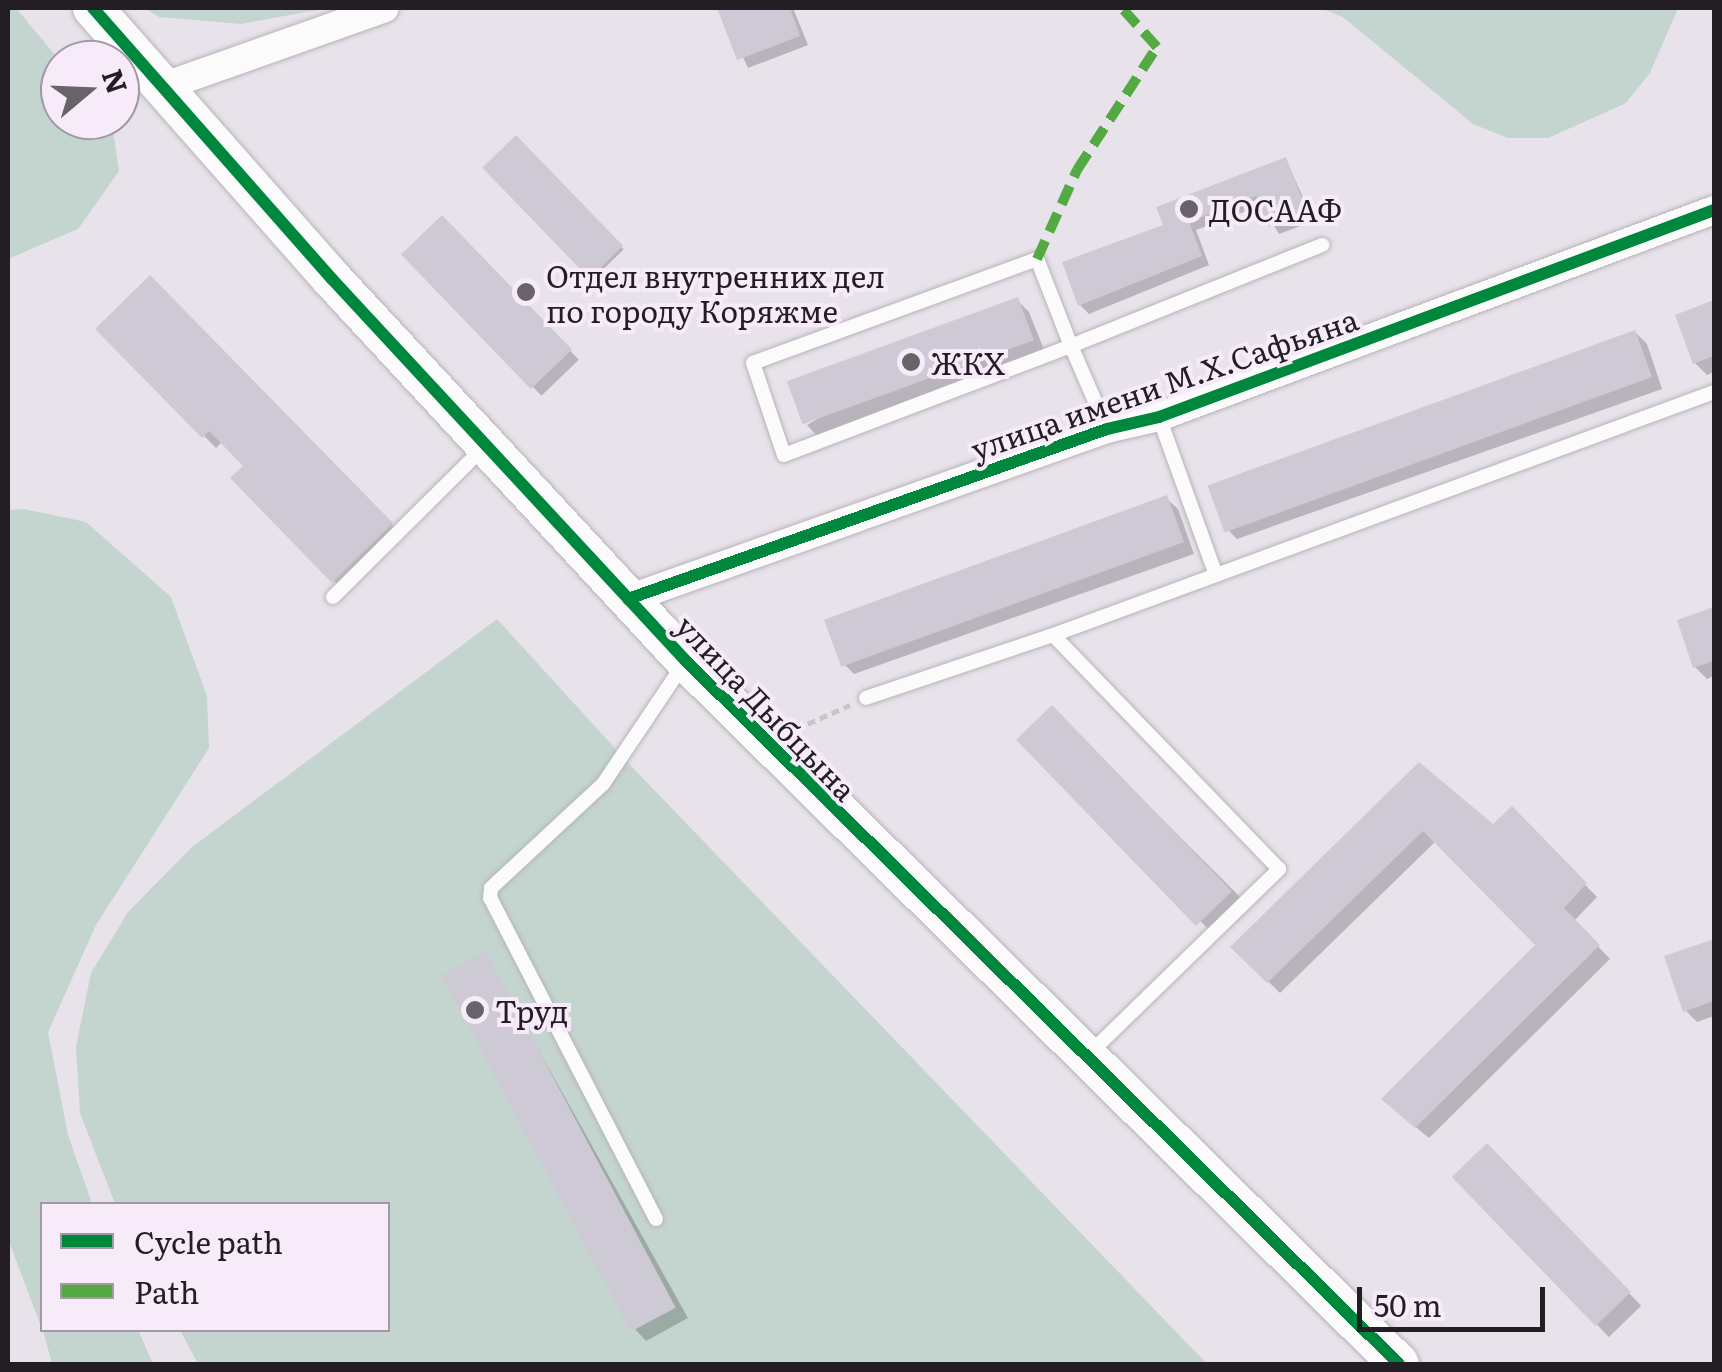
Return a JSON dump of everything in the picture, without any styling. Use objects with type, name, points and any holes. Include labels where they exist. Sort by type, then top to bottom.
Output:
[{"type":"street","name":"улица Дыбцына","points":[[93,8],[332,280],[686,661],[1084,1058],[1399,1364]]},
{"type":"street","points":[[165,86],[385,8]]},
{"type":"street","name":"улица имени М.Х.Сафьяна","points":[[628,599],[1107,429],[1159,417],[1714,210]]},
{"type":"lane","points":[[1107,429],[1072,346],[1037,259],[753,364],[784,455],[1072,346],[1322,245]]},
{"type":"lane","points":[[866,698],[1052,635],[1714,392]]},
{"type":"lane","points":[[1159,417],[1216,575]]},
{"type":"lane","points":[[332,597],[486,445]]},
{"type":"lane","points":[[1052,635],[1279,868],[1084,1058]]},
{"type":"lane","points":[[656,1219],[490,898],[491,888],[602,784],[686,661]]},
{"type":"path","points":[[766,743],[866,698]]},
{"type":"shaded area","points":[[8,8],[16,8],[43,40],[40,140],[114,140],[119,171],[78,229],[8,259]]},
{"type":"shaded area","points":[[145,8],[328,8],[241,24],[159,17]]},
{"type":"shaded area","points":[[1320,8],[1678,8],[1650,73],[1626,103],[1548,138],[1508,138],[1473,124],[1343,17]]},
{"type":"shaded area","points":[[24,509],[86,522],[171,597],[207,696],[209,748],[96,925],[48,1032],[68,1135],[91,1202],[40,1202],[40,1324],[8,1239],[8,510]]},
{"type":"shaded area","name":"Труд","points":[[497,619],[632,767],[1207,1364],[198,1364],[181,1332],[390,1332],[390,1202],[114,1202],[80,1113],[76,1047],[91,973],[128,912],[191,848]]},
{"type":"shaded area","points":[[44,1332],[139,1332],[153,1364],[52,1364]]},
{"type":"building","points":[[717,8],[790,8],[800,36],[737,60]]},
{"type":"building","points":[[516,135],[623,246],[589,278],[482,168]]},
{"type":"building","points":[[1286,157],[1307,212],[1268,227],[1256,196],[1189,222],[1202,256],[1078,306],[1062,262],[1163,225],[1156,207]]},
{"type":"building","points":[[442,215],[572,350],[531,389],[401,255]]},
{"type":"building","points":[[150,275],[393,523],[332,583],[230,478],[243,466],[209,431],[202,438],[95,329]]},
{"type":"building","name":"ЖКХ","points":[[1018,297],[1034,340],[803,424],[787,381]]},
{"type":"building","points":[[1714,300],[1714,356],[1693,364],[1675,315]]},
{"type":"building","points":[[1635,330],[1652,377],[1225,533],[1207,486]]},
{"type":"building","points":[[1167,495],[1184,542],[841,667],[824,620]]},
{"type":"building","points":[[1714,607],[1714,661],[1693,668],[1677,620]]},
{"type":"building","points":[[1052,705],[1232,891],[1196,926],[1016,740]]},
{"type":"building","points":[[1419,762],[1493,824],[1512,806],[1587,883],[1564,908],[1600,945],[1415,1128],[1381,1099],[1535,945],[1423,831],[1267,983],[1230,947]]},
{"type":"building","points":[[1714,939],[1714,1001],[1683,1012],[1664,956]]},
{"type":"building","points":[[486,951],[676,1308],[631,1332],[441,975]]},
{"type":"building","points":[[1487,1143],[1631,1292],[1596,1326],[1452,1177]]},
{"type":"marked path","points":[[1037,259],[1077,170],[1157,47],[1122,8]]},
{"type":"cycle path","points":[[93,8],[332,279],[686,661],[1399,1364]]},
{"type":"cycle path","points":[[628,599],[1107,429],[1159,417],[1714,210]]},
{"type":"place","name":"ДОСААФ","points":[[1189,209]]},
{"type":"place","name":"Отдел внутренних дел по городу Коряжме","points":[[526,292]]},
{"type":"place","name":"ЖКХ","points":[[911,362]]},
{"type":"place","name":"Труд","points":[[475,1010]]}]
